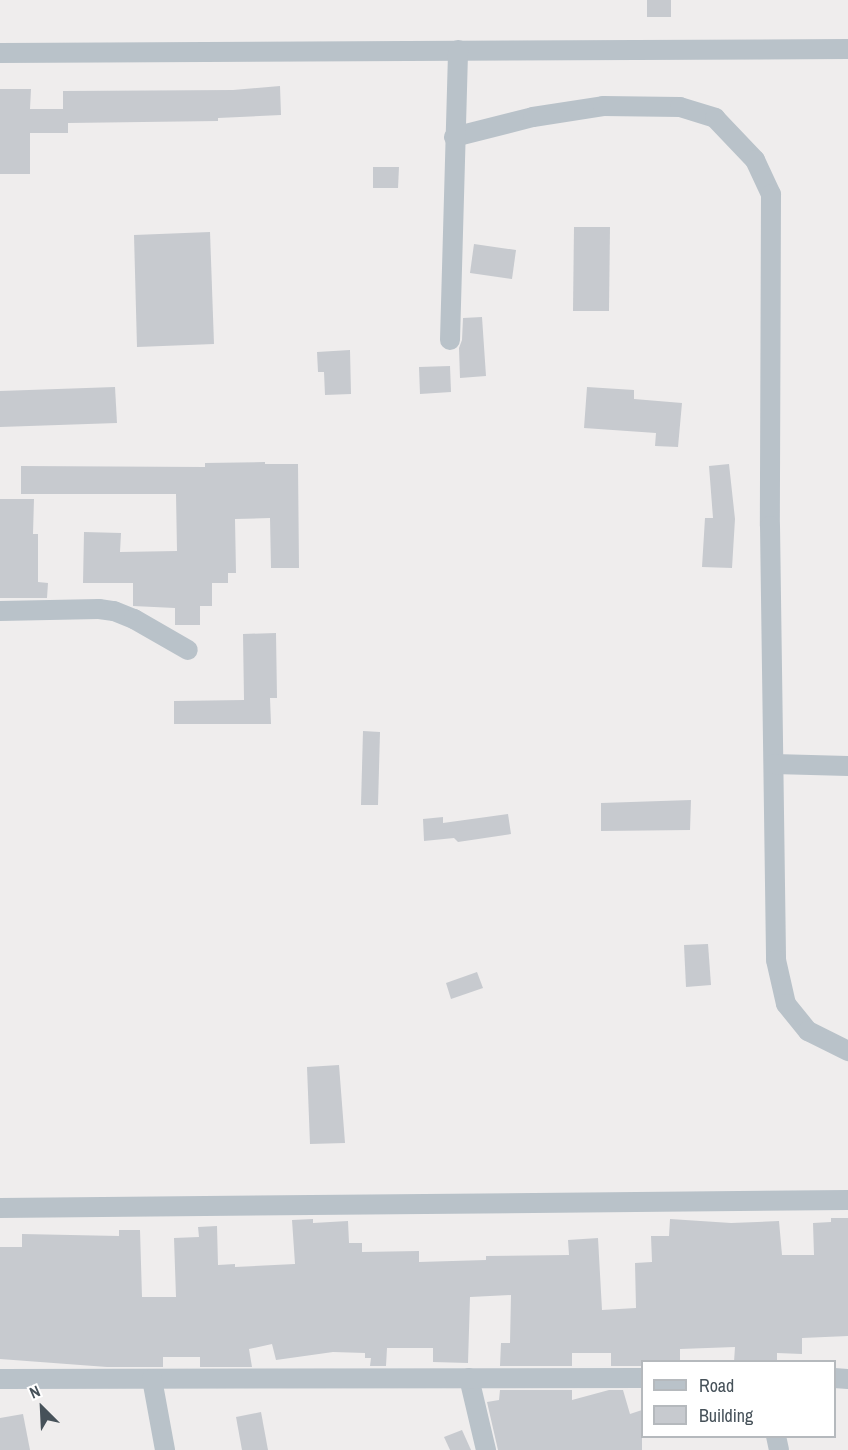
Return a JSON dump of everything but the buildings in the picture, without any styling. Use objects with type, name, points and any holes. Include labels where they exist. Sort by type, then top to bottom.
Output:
[{"type":"street","points":[[0,53],[848,49]]},
{"type":"street","points":[[450,340],[458,50]]},
{"type":"street","points":[[454,136],[533,117],[603,106],[680,107],[715,118],[755,160],[771,194],[770,526],[776,960],[786,1004],[808,1031],[848,1051]]},
{"type":"street","points":[[0,611],[99,609],[114,611],[134,619],[188,650]]},
{"type":"street","points":[[774,764],[848,766]]},
{"type":"street","points":[[0,1208],[848,1200]]},
{"type":"street","points":[[0,1378],[641,1378]]},
{"type":"street","points":[[469,1378],[486,1450]]},
{"type":"street","points":[[152,1379],[165,1450]]}]
